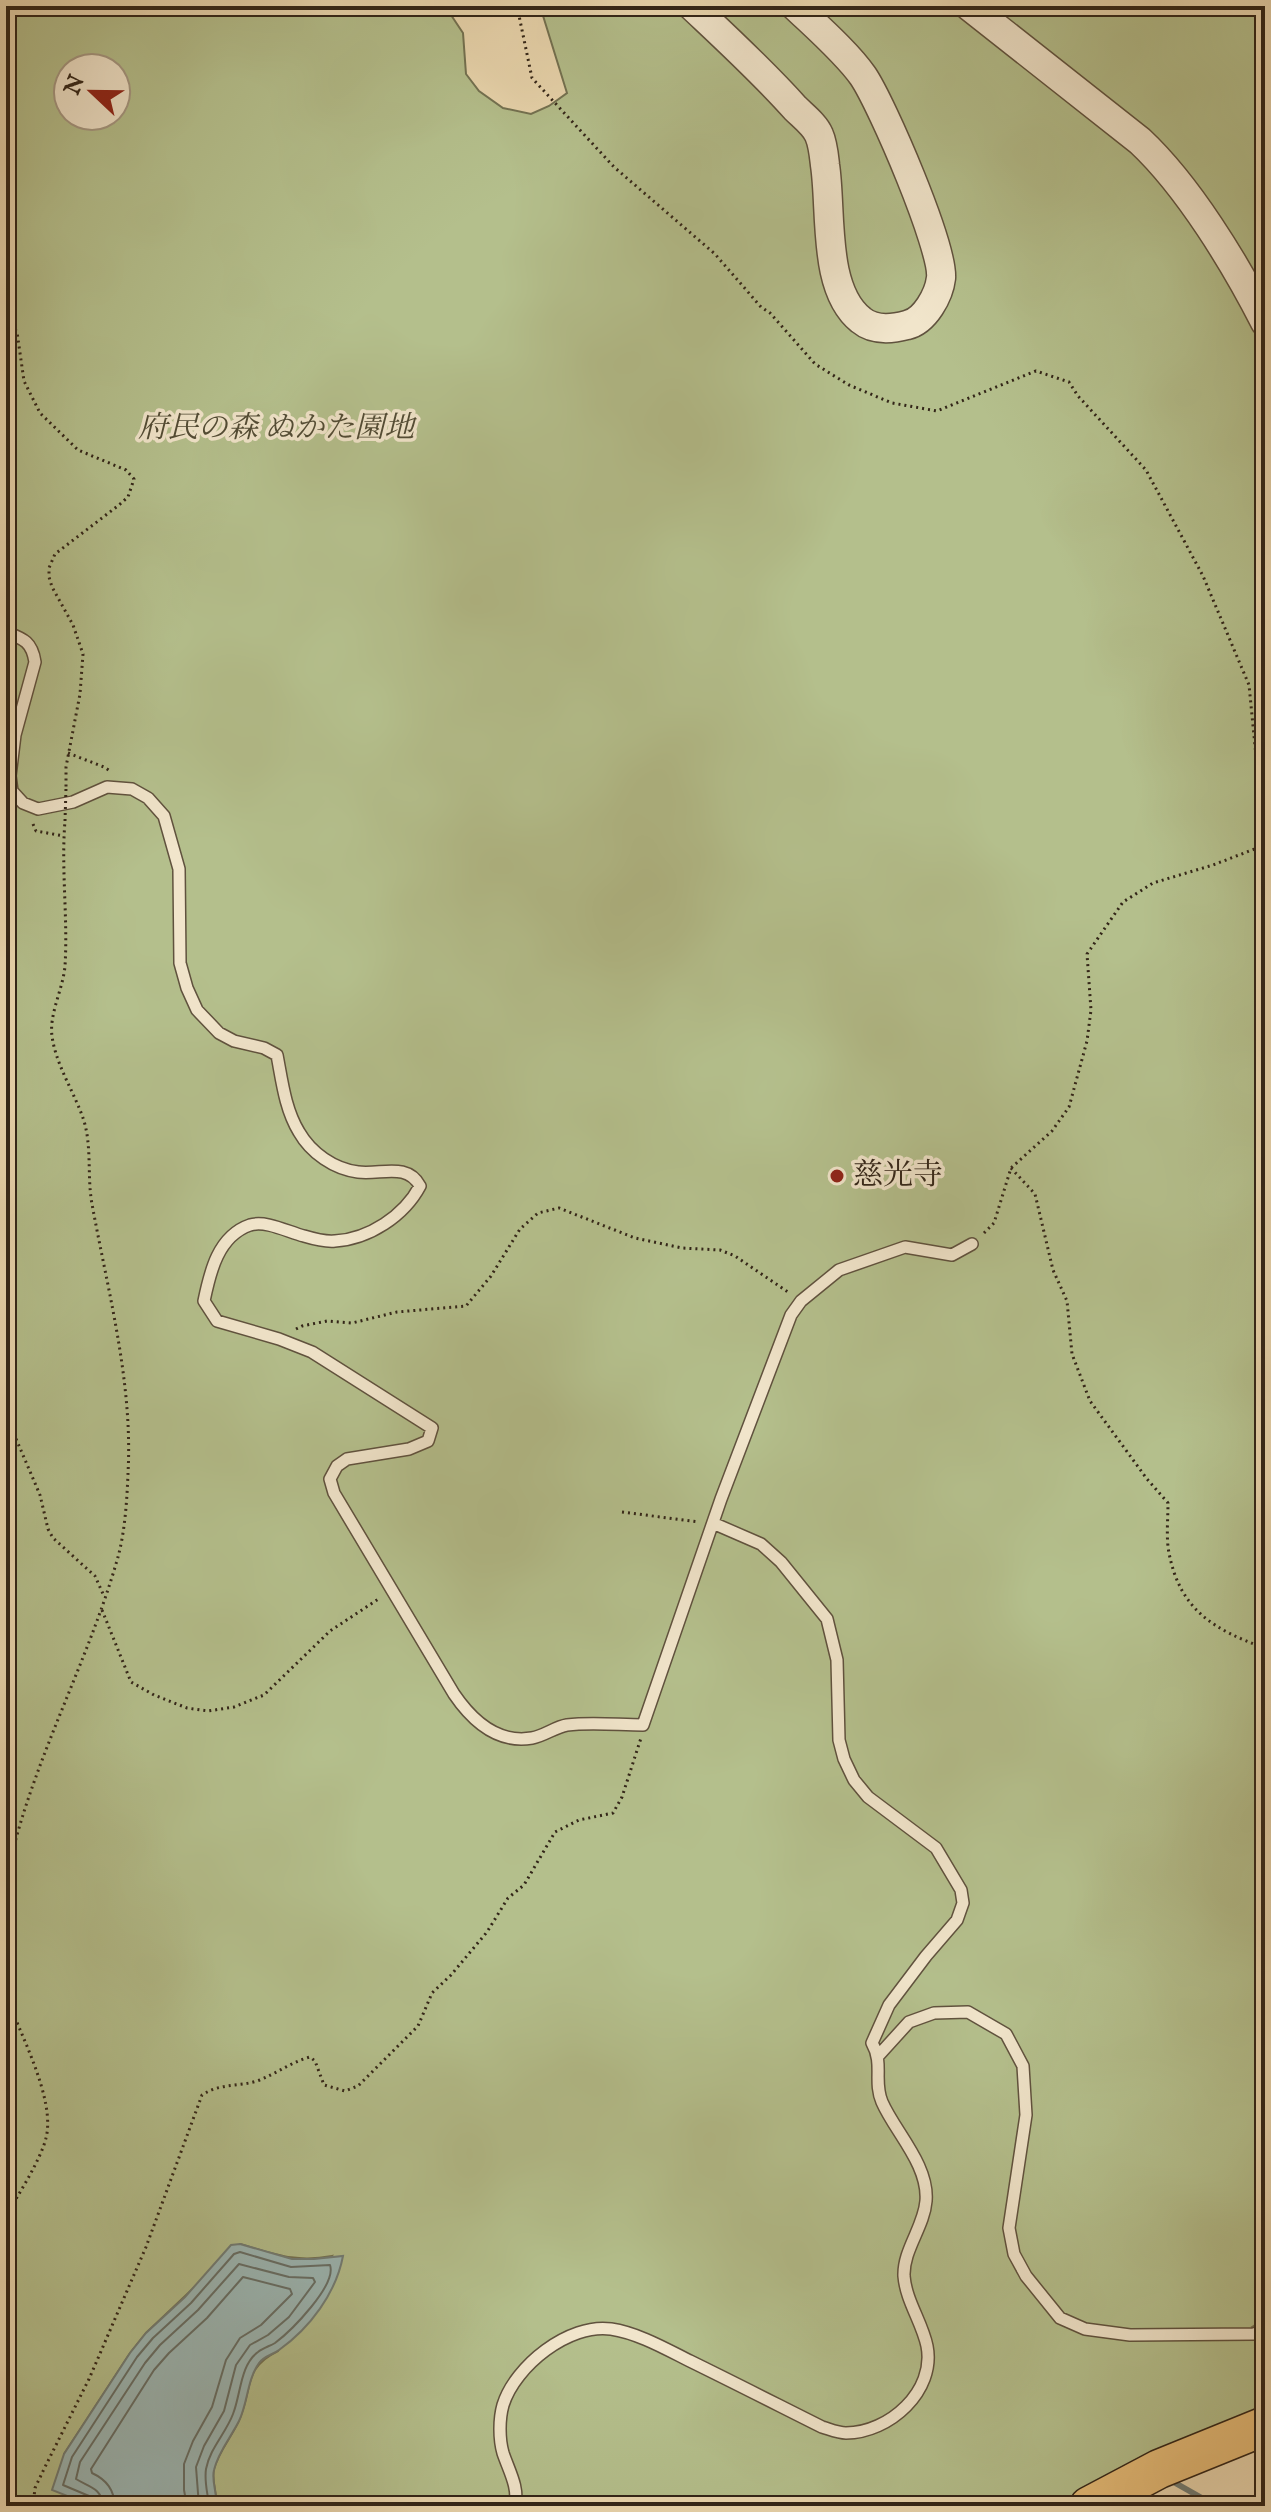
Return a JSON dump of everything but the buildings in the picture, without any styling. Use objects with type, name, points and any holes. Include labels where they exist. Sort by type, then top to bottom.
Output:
[{"type":"highway","points":[[1089,2506],[1159,2469],[1265,2426]]},
{"type":"street","points":[[692,6],[770,80],[819,135],[827,177],[834,274],[847,304],[862,321],[874,327],[893,329],[913,324],[929,309],[939,285],[941,277],[936,245],[875,96],[861,72],[795,6]]},
{"type":"street","points":[[969,6],[1140,141],[1163,163],[1220,245],[1265,322]]},
{"type":"lane","points":[[6,632],[27,640],[35,662],[15,735],[10,776],[12,791],[23,803],[38,809],[73,802],[107,787],[132,789],[148,798],[164,816],[179,869],[180,963],[197,1010],[219,1033],[277,1055],[290,1114],[300,1135],[321,1158],[341,1168],[359,1172],[400,1171],[414,1177],[420,1186],[412,1200],[383,1226],[347,1240],[331,1242],[252,1224],[231,1236],[212,1266],[204,1301],[217,1321],[312,1352],[432,1428],[428,1441],[409,1449],[347,1459],[337,1466],[330,1479],[334,1493],[454,1694],[467,1712],[486,1729],[501,1735],[532,1738],[566,1725],[643,1725],[736,1460],[791,1315],[801,1301],[839,1270],[905,1247],[952,1255],[972,1244]]},
{"type":"lane","points":[[515,2506],[516,2490],[501,2445],[502,2406],[513,2381],[526,2366],[555,2344],[582,2331],[609,2328],[654,2344],[822,2427],[846,2433],[890,2420],[916,2398],[927,2364],[927,2346],[904,2275],[905,2263],[926,2204],[926,2190],[906,2141],[881,2100],[877,2077],[879,2055],[872,2043],[878,2026],[902,1986],[957,1920],[963,1903],[961,1890],[936,1848],[868,1797],[854,1780],[839,1740],[837,1660],[827,1619],[781,1562],[761,1544],[715,1524]]},
{"type":"lane","points":[[879,2055],[909,2022],[934,2013],[968,2012],[1006,2034],[1023,2066],[1026,2115],[1009,2228],[1014,2254],[1026,2276],[1060,2318],[1085,2329],[1130,2335],[1254,2334],[1265,2330]]},
{"type":"path","points":[[517,6],[532,78],[614,167],[715,254],[815,364],[849,385],[892,403],[937,411],[1036,371],[1069,382],[1078,396],[1146,470],[1203,576],[1249,685],[1256,756],[1265,781]]},
{"type":"path","points":[[6,322],[17,332],[24,381],[40,413],[78,450],[126,470],[134,479],[128,497],[55,554],[49,568],[52,587],[73,625],[83,654],[80,694],[68,753],[62,870],[65,968],[51,1025],[52,1039],[84,1120],[87,1136],[91,1200],[128,1418],[128,1472],[119,1554],[102,1610],[51,1732],[16,1837],[6,1881]]},
{"type":"path","points":[[68,753],[104,767],[132,789]]},
{"type":"path","points":[[972,1244],[994,1223],[1011,1168],[1052,1131],[1069,1107],[1087,1041],[1091,1010],[1087,954],[1123,902],[1153,883],[1265,845]]},
{"type":"path","points":[[1011,1168],[1035,1194],[1053,1270],[1067,1301],[1072,1354],[1090,1401],[1168,1503],[1168,1551],[1176,1578],[1188,1602],[1231,1636],[1265,1648]]},
{"type":"path","points":[[279,1339],[302,1326],[315,1323],[352,1323],[397,1312],[466,1306],[491,1276],[520,1229],[538,1213],[559,1208],[635,1238],[682,1248],[720,1250],[735,1256],[801,1301]]},
{"type":"path","points":[[6,1424],[14,1434],[40,1495],[53,1538],[95,1576],[104,1596]]},
{"type":"path","points":[[622,1512],[715,1524]]},
{"type":"path","points":[[102,1610],[131,1682],[187,1708],[208,1711],[234,1707],[264,1695],[330,1631],[394,1589]]},
{"type":"path","points":[[33,2506],[35,2488],[89,2379],[131,2283],[179,2164],[202,2095],[223,2085],[260,2080],[297,2060],[310,2057],[315,2061],[324,2085],[345,2091],[358,2086],[418,2026],[432,1993],[487,1932],[508,1898],[524,1885],[555,1832],[579,1820],[613,1813],[640,1749],[643,1725]]},
{"type":"path","points":[[6,1995],[37,2074],[46,2110],[46,2137],[22,2190],[6,2215]]},
{"type":"green space","name":"府民の森 ぬかた園地","points":[[6,6],[445,6],[463,33],[466,74],[479,91],[503,108],[531,114],[567,93],[540,6],[1265,6],[1265,2319],[1252,2327],[1265,2347],[1265,2412],[1094,2506],[216,2506],[214,2469],[240,2418],[254,2371],[267,2357],[278,2351],[332,2256],[296,2258],[240,2244],[146,2333],[64,2454],[85,2503],[106,2506],[6,2506]]},
{"type":"water","points":[[240,2244],[292,2259],[343,2256],[340,2270],[320,2309],[301,2331],[261,2361],[255,2370],[239,2421],[216,2463],[213,2474],[216,2506],[106,2506],[85,2503],[52,2490],[64,2454],[130,2353],[231,2245]]},
{"type":"waterway","points":[[1170,2480],[1216,2506]]},
{"type":"place","name":"慈光寺","points":[[837,1176]]}]
